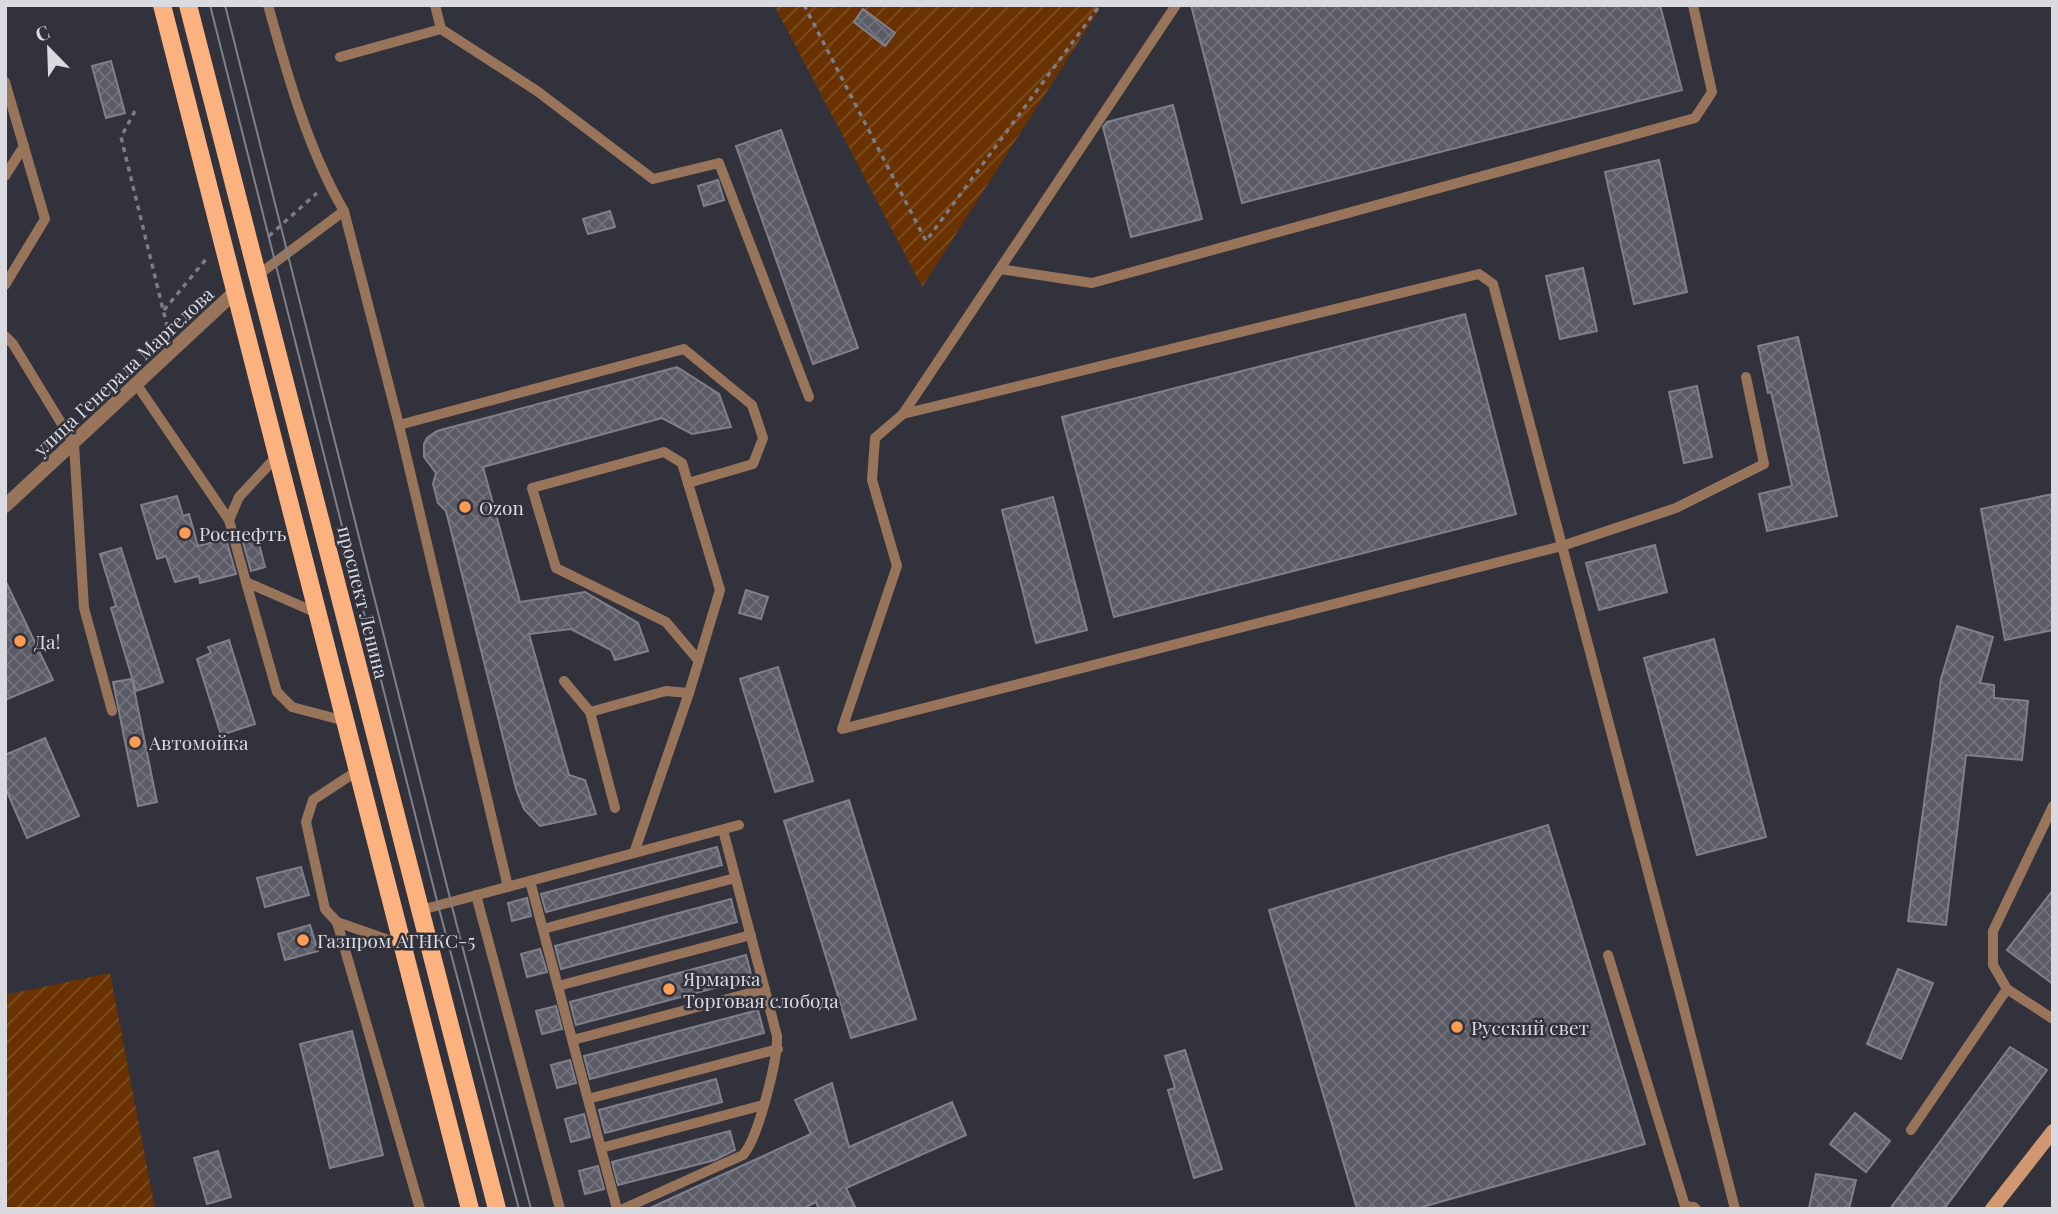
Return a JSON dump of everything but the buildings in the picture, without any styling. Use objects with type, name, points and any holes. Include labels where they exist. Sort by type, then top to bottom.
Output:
[{"type":"main road","points":[[162,5],[470,1209]]},
{"type":"main road","name":"проспект Ленина","points":[[188,5],[497,1209]]},
{"type":"main road","points":[[236,291],[258,275]]},
{"type":"main road","points":[[395,916],[421,910]]},
{"type":"street","name":"улица Генерала Маргелова","points":[[5,506],[236,291]]},
{"type":"street","points":[[1992,1209],[2053,1131]]},
{"type":"lane","points":[[268,5],[286,70],[328,185],[344,211],[508,887]]},
{"type":"lane","points":[[435,5],[441,29],[537,91],[653,179],[719,163],[809,397]]},
{"type":"lane","points":[[1176,5],[903,414],[875,438],[873,480],[897,566],[842,729],[1562,546],[1676,508],[1764,464],[1746,377]]},
{"type":"lane","points":[[1000,269],[1092,283],[1695,118],[1712,92],[1693,5]]},
{"type":"lane","points":[[340,57],[441,29]]},
{"type":"lane","points":[[5,82],[45,219],[5,285]]},
{"type":"lane","points":[[5,176],[24,146]]},
{"type":"lane","points":[[258,275],[344,211]]},
{"type":"lane","points":[[903,414],[1479,274],[1493,284],[1735,1209]]},
{"type":"lane","points":[[5,336],[13,344],[74,444],[84,608],[112,710]]},
{"type":"lane","points":[[398,425],[684,349],[752,405],[762,438],[753,464],[688,483]]},
{"type":"lane","points":[[137,385],[229,520],[277,692],[292,707],[345,721]]},
{"type":"lane","points":[[634,853],[689,693],[699,661],[720,590],[682,463],[664,452],[533,488],[556,568],[666,622],[699,661]]},
{"type":"lane","points":[[229,520],[239,497],[277,456]]},
{"type":"lane","points":[[246,582],[317,612]]},
{"type":"lane","points":[[564,681],[590,712],[615,808]]},
{"type":"lane","points":[[590,712],[666,691],[689,693]]},
{"type":"lane","points":[[357,771],[313,800],[306,822],[325,909],[337,922],[419,1209]]},
{"type":"lane","points":[[2053,806],[1993,931],[1993,965],[2007,989],[2053,1019]]},
{"type":"lane","points":[[421,910],[739,825]]},
{"type":"lane","points":[[530,881],[601,1148],[620,1209],[743,1155],[748,1150],[763,1105],[778,1049],[778,1036],[723,830]]},
{"type":"lane","points":[[543,929],[735,877]]},
{"type":"lane","points":[[476,895],[559,1209]]},
{"type":"lane","points":[[337,922],[403,945]]},
{"type":"lane","points":[[558,986],[751,934]]},
{"type":"lane","points":[[1608,955],[1685,1206],[1694,1206],[1696,1209]]},
{"type":"lane","points":[[573,1040],[765,989]]},
{"type":"lane","points":[[1911,1130],[2007,989]]},
{"type":"lane","points":[[588,1099],[778,1049]]},
{"type":"lane","points":[[601,1148],[763,1105]]},
{"type":"path","points":[[804,5],[926,242],[1100,5]]},
{"type":"path","points":[[135,111],[121,137],[167,326]]},
{"type":"path","points":[[269,236],[319,192]]},
{"type":"path","points":[[163,310],[212,252]]},
{"type":"shaded area","points":[[774,5],[1102,5],[922,287]]},
{"type":"shaded area","points":[[110,973],[155,1209],[5,1209],[5,995]]},
{"type":"tram line","points":[[210,5],[438,905],[519,1209]]},
{"type":"tram line","points":[[225,5],[531,1209]]},
{"type":"place","name":"Ozon","points":[[465,507]]},
{"type":"place","name":"Роснефть","points":[[185,533]]},
{"type":"place","name":"Да!","points":[[20,641]]},
{"type":"place","name":"Автомойка","points":[[135,742]]},
{"type":"place","name":"Газпром АГНКС-5","points":[[303,940]]},
{"type":"place","name":"Ярмарка Торговая слобода","points":[[669,989]]},
{"type":"place","name":"Русский свет","points":[[1457,1027]]}]
